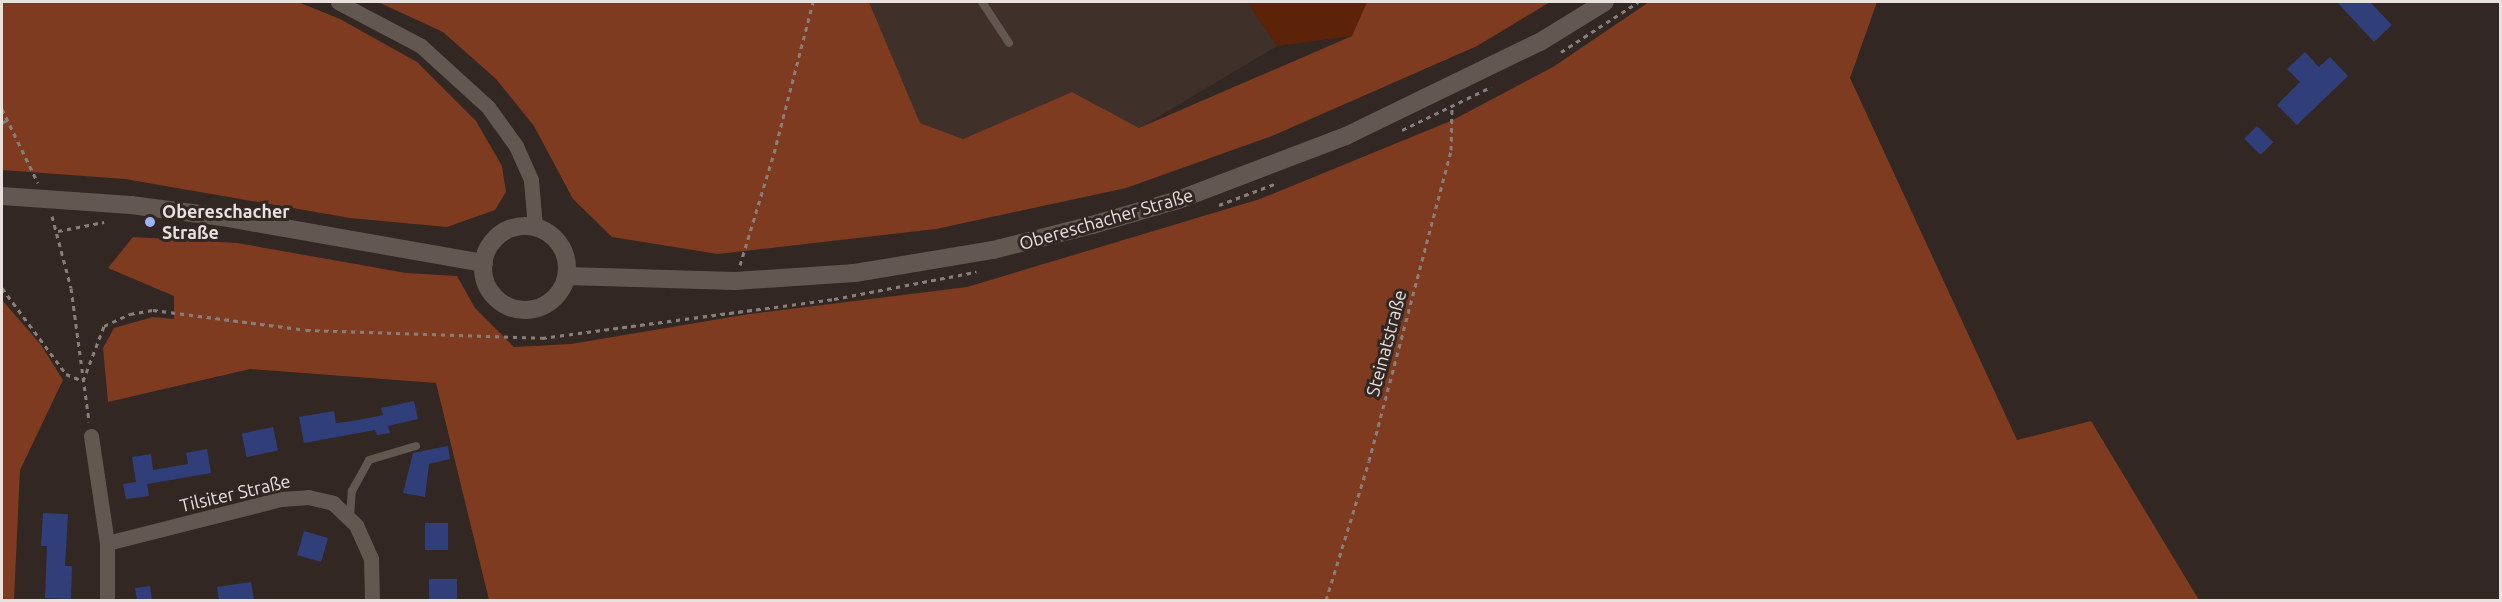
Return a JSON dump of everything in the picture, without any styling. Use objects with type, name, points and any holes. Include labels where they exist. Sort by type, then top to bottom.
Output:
[{"type":"main road","name":"Obereschacher Straße","points":[[567,276],[735,281],[907,267],[1092,225],[1249,175],[1449,99],[1605,2]]},
{"type":"main road","points":[[2,196],[55,199],[222,217],[484,263]]},
{"type":"main road","points":[[535,227],[561,245],[567,276],[550,302],[519,309],[492,293],[484,263],[493,241],[501,233],[512,228],[535,227]]},
{"type":"street","points":[[338,2],[421,46],[488,107],[516,146],[531,180],[535,227]]},
{"type":"street","points":[[91,436],[107,543],[107,600]]},
{"type":"street","name":"Tilsiter Straße","points":[[107,543],[281,499],[308,497],[324,501],[350,517]]},
{"type":"street","points":[[350,517],[371,558],[372,600]]},
{"type":"lane","points":[[982,2],[1010,43]]},
{"type":"lane","points":[[350,517],[352,491],[369,460],[417,446]]},
{"type":"path","points":[[735,281],[774,153],[813,2]]},
{"type":"path","points":[[1557,54],[1638,2]]},
{"type":"path","points":[[1401,131],[1449,99],[1494,86]]},
{"type":"path","name":"Steinatstraße","points":[[1326,600],[1368,461],[1451,150],[1449,99]]},
{"type":"path","points":[[2,109],[31,164]]},
{"type":"path","points":[[2,123],[7,120]]},
{"type":"path","points":[[1214,207],[1287,179]]},
{"type":"path","points":[[91,436],[71,288],[58,231],[108,221]]},
{"type":"path","points":[[83,381],[104,326],[130,314],[153,310],[306,330],[542,338],[834,298],[980,271]]},
{"type":"path","points":[[2,288],[66,374],[83,381]]},
{"type":"shaded area","points":[[2,2],[298,2],[340,19],[417,62],[476,121],[502,166],[506,192],[495,210],[447,227],[350,218],[125,179],[2,170]]},
{"type":"shaded area","points":[[378,2],[869,2],[920,123],[963,139],[1072,92],[1139,128],[1352,36],[1367,2],[1550,2],[1477,46],[1272,136],[1126,188],[936,229],[718,254],[612,237],[573,199],[534,126],[496,79],[443,32]]},
{"type":"shaded area","points":[[869,2],[1247,2],[1277,46],[1139,128],[1072,92],[963,139],[920,123]]},
{"type":"shaded area","points":[[1247,2],[1367,2],[1352,36],[1277,46]]},
{"type":"shaded area","points":[[1649,2],[1877,2],[1850,78],[2017,440],[2091,421],[2199,600],[489,600],[436,383],[250,369],[108,402],[103,348],[114,328],[153,317],[174,319],[174,296],[108,268],[133,237],[237,243],[406,273],[457,276],[475,308],[514,347],[571,344],[749,314],[967,287],[1260,199],[1453,120],[1553,67]]},
{"type":"shaded area","points":[[2,300],[41,345],[63,380],[20,470],[14,600],[2,600]]},
{"type":"building","points":[[2337,2],[2370,2],[2392,25],[2374,42]]},
{"type":"building","points":[[2305,52],[2319,67],[2330,57],[2348,76],[2297,125],[2277,105],[2300,82],[2287,69]]},
{"type":"building","points":[[2257,126],[2273,142],[2261,155],[2244,139]]},
{"type":"building","points":[[414,401],[418,419],[388,426],[390,433],[377,435],[375,430],[304,443],[299,417],[334,411],[336,423],[353,421],[383,415],[381,408]]},
{"type":"building","points":[[273,427],[278,450],[247,457],[242,434]]},
{"type":"building","points":[[448,446],[450,459],[429,464],[425,497],[403,493],[413,453]]},
{"type":"building","points":[[207,449],[211,473],[147,484],[149,496],[126,499],[123,484],[136,482],[132,457],[151,454],[153,470],[188,464],[186,453]]},
{"type":"building","points":[[43,513],[68,514],[65,566],[72,566],[71,599],[45,598],[47,546],[41,546]]},
{"type":"building","points":[[425,523],[448,523],[448,550],[425,550]]},
{"type":"building","points":[[304,531],[328,538],[321,562],[297,555]]},
{"type":"building","points":[[429,579],[457,579],[457,600],[429,600]]},
{"type":"building","points":[[251,582],[254,600],[219,600],[217,587]]},
{"type":"building","points":[[150,586],[152,600],[137,600],[135,588]]},
{"type":"place","name":"Obereschacher Straße","points":[[150,222]]}]
